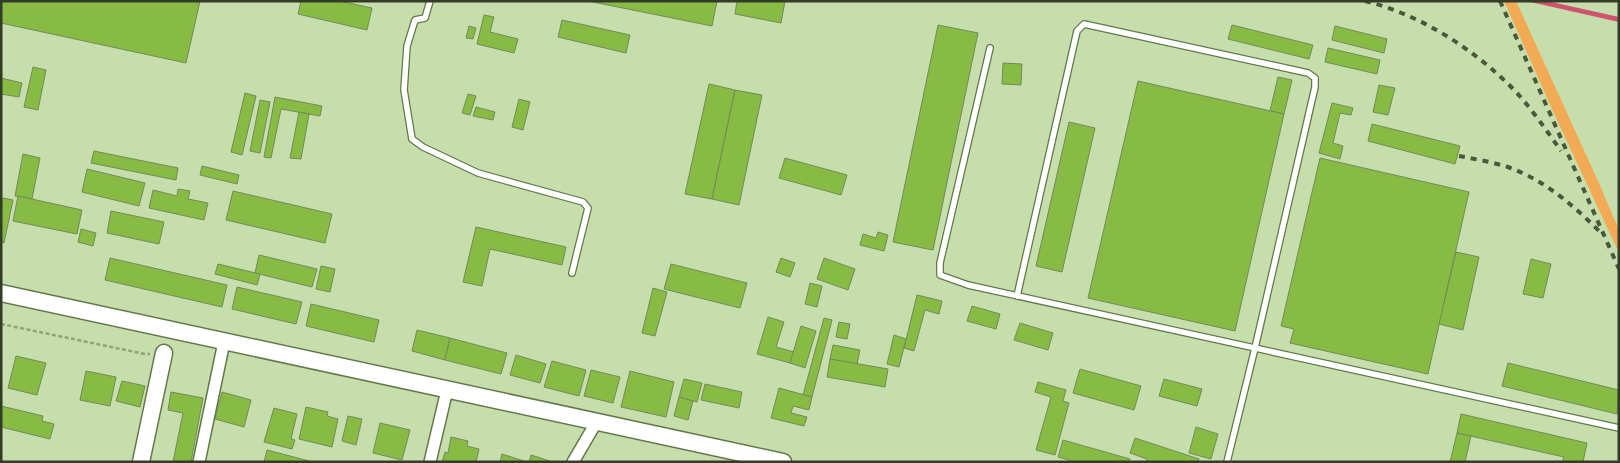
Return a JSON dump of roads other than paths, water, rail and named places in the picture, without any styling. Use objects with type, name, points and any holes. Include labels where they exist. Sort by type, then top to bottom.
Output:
[{"type":"main road","points":[[1,293],[597,421],[742,458],[783,462]]},
{"type":"main road","points":[[141,462],[164,353]]},
{"type":"street","points":[[199,462],[224,342]]},
{"type":"street","points":[[430,462],[447,390]]},
{"type":"street","points":[[573,462],[597,421]]},
{"type":"lane","points":[[430,1],[425,18],[415,20],[407,46],[404,90],[412,139],[423,147],[478,173],[583,202],[588,208],[572,273]]},
{"type":"lane","points":[[1017,296],[1077,30],[1084,24],[1308,73],[1315,78],[1315,87],[1227,462]]},
{"type":"lane","points":[[990,48],[940,263],[940,275],[968,285],[1619,428]]},
{"type":"railway","points":[[1365,1],[1407,15],[1428,25],[1466,49],[1517,93],[1561,151]]},
{"type":"railway","points":[[1500,1],[1619,269]]},
{"type":"railway","points":[[1459,156],[1490,162],[1521,172],[1568,202],[1599,231]]}]
